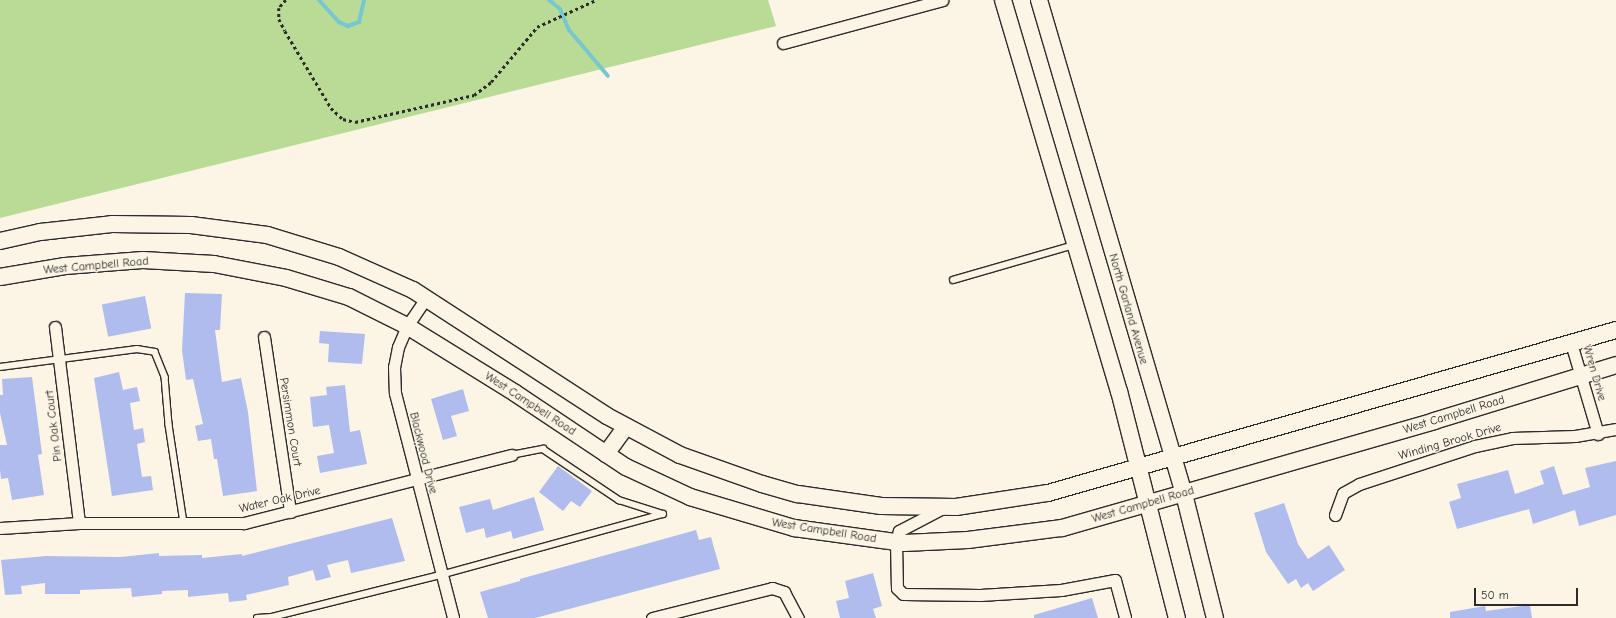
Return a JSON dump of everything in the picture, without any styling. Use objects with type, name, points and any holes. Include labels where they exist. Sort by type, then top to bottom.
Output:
[{"type":"main road","points":[[1003,0],[1119,391],[1177,618]]},
{"type":"main road","name":"North Garland Avenue","points":[[1039,0],[1174,458],[1215,618]]},
{"type":"main road","points":[[0,241],[40,232],[112,224],[191,225],[267,235],[339,257],[426,298],[626,426],[680,455],[762,484],[798,494],[881,506],[943,507],[991,503],[1048,493],[1139,469],[1616,330]]},
{"type":"main road","name":"West Campbell Road","points":[[0,277],[65,266],[143,260],[214,264],[286,278],[349,297],[407,326],[515,393],[626,467],[690,497],[761,521],[829,535],[896,542],[968,540],[1031,534],[1062,528],[1184,494],[1616,366]]},
{"type":"main road","points":[[606,454],[626,426]]},
{"type":"street","points":[[782,43],[942,0]]},
{"type":"street","name":"Blackwood Drive","points":[[426,298],[407,326],[395,360],[395,393],[453,618]]},
{"type":"street","name":"Pin Oak Court","points":[[55,327],[79,523]]},
{"type":"street","name":"Persimmon Court","points":[[264,337],[290,512]]},
{"type":"street","name":"Wren Drive","points":[[1571,343],[1598,434]]},
{"type":"street","name":"Winding Brook Drive","points":[[1335,515],[1343,493],[1359,484],[1462,450],[1512,438],[1598,434],[1616,429]]},
{"type":"street","name":"Water Oak Drive","points":[[0,528],[79,523],[244,523],[511,455]]},
{"type":"street","points":[[943,507],[906,525],[899,531],[896,542],[897,588],[903,594],[980,595],[1061,590],[1115,580],[1125,618]]},
{"type":"street","points":[[652,618],[757,590],[772,588],[784,592],[798,618]]},
{"type":"lane","points":[[953,280],[1076,245]]},
{"type":"lane","points":[[0,367],[136,348],[155,352],[165,377],[169,425],[184,523]]},
{"type":"lane","points":[[257,618],[272,616],[441,575],[663,514],[619,500],[543,449],[511,455]]},
{"type":"path","points":[[286,0],[279,8],[279,19],[285,31],[331,108],[343,119],[355,122],[474,95],[495,78],[527,36],[537,27],[556,16],[596,0]]},
{"type":"green space","points":[[0,0],[768,0],[776,26],[0,218]]},
{"type":"building","points":[[185,293],[222,294],[220,330],[215,330],[222,382],[241,378],[248,412],[257,491],[223,496],[217,459],[214,459],[211,439],[198,441],[195,426],[203,424],[193,379],[186,380],[182,350]]},
{"type":"building","points":[[145,296],[151,328],[108,337],[102,304]]},
{"type":"building","points":[[320,331],[365,334],[362,364],[328,362],[329,344],[319,343]]},
{"type":"building","points":[[119,372],[123,390],[137,387],[140,401],[130,403],[134,430],[143,428],[145,442],[137,444],[142,477],[151,476],[153,490],[112,496],[94,378]]},
{"type":"building","points":[[32,377],[42,454],[38,455],[44,495],[12,500],[8,478],[1,479],[0,470],[0,445],[7,445],[0,413],[0,395],[3,395],[2,379]]},
{"type":"building","points":[[345,385],[350,432],[360,430],[367,464],[320,473],[317,456],[334,453],[329,425],[313,427],[310,397],[327,395],[326,387]]},
{"type":"building","points":[[463,389],[469,411],[451,416],[457,436],[443,440],[431,399]]},
{"type":"building","points":[[1616,461],[1616,515],[1579,526],[1575,510],[1533,524],[1529,509],[1457,529],[1449,502],[1461,498],[1457,484],[1508,470],[1515,494],[1544,484],[1540,471],[1554,466],[1563,495],[1590,487],[1585,468]]},
{"type":"building","points":[[558,466],[592,491],[580,507],[571,501],[563,511],[539,492]]},
{"type":"building","points":[[534,497],[544,530],[513,539],[511,531],[486,538],[484,528],[466,533],[459,507],[490,499],[493,510]]},
{"type":"building","points":[[1284,503],[1298,544],[1308,559],[1329,545],[1345,570],[1313,591],[1308,583],[1301,588],[1296,579],[1288,584],[1266,552],[1254,513]]},
{"type":"building","points":[[392,518],[405,561],[351,573],[348,560],[327,565],[331,577],[316,581],[313,570],[288,577],[289,585],[246,595],[247,600],[229,602],[228,593],[188,597],[188,590],[162,591],[162,594],[132,597],[131,588],[80,590],[80,594],[45,594],[45,583],[21,586],[22,594],[5,595],[1,560],[46,556],[120,557],[159,553],[159,556],[202,555],[202,558],[242,554],[242,556]]},
{"type":"building","points":[[696,530],[699,540],[711,537],[720,569],[535,618],[488,618],[480,592],[520,581],[520,579]]},
{"type":"building","points":[[873,573],[882,606],[873,609],[876,618],[840,618],[836,601],[849,598],[845,581]]},
{"type":"building","points":[[1092,598],[1098,618],[1034,618],[1034,615]]},
{"type":"building","points":[[1530,605],[1532,618],[1450,618],[1450,612],[1485,606],[1486,611]]},
{"type":"waterway","points":[[319,0],[339,22],[348,26],[359,22],[364,0]]},
{"type":"waterway","points":[[549,0],[560,9],[569,30],[608,76]]}]
